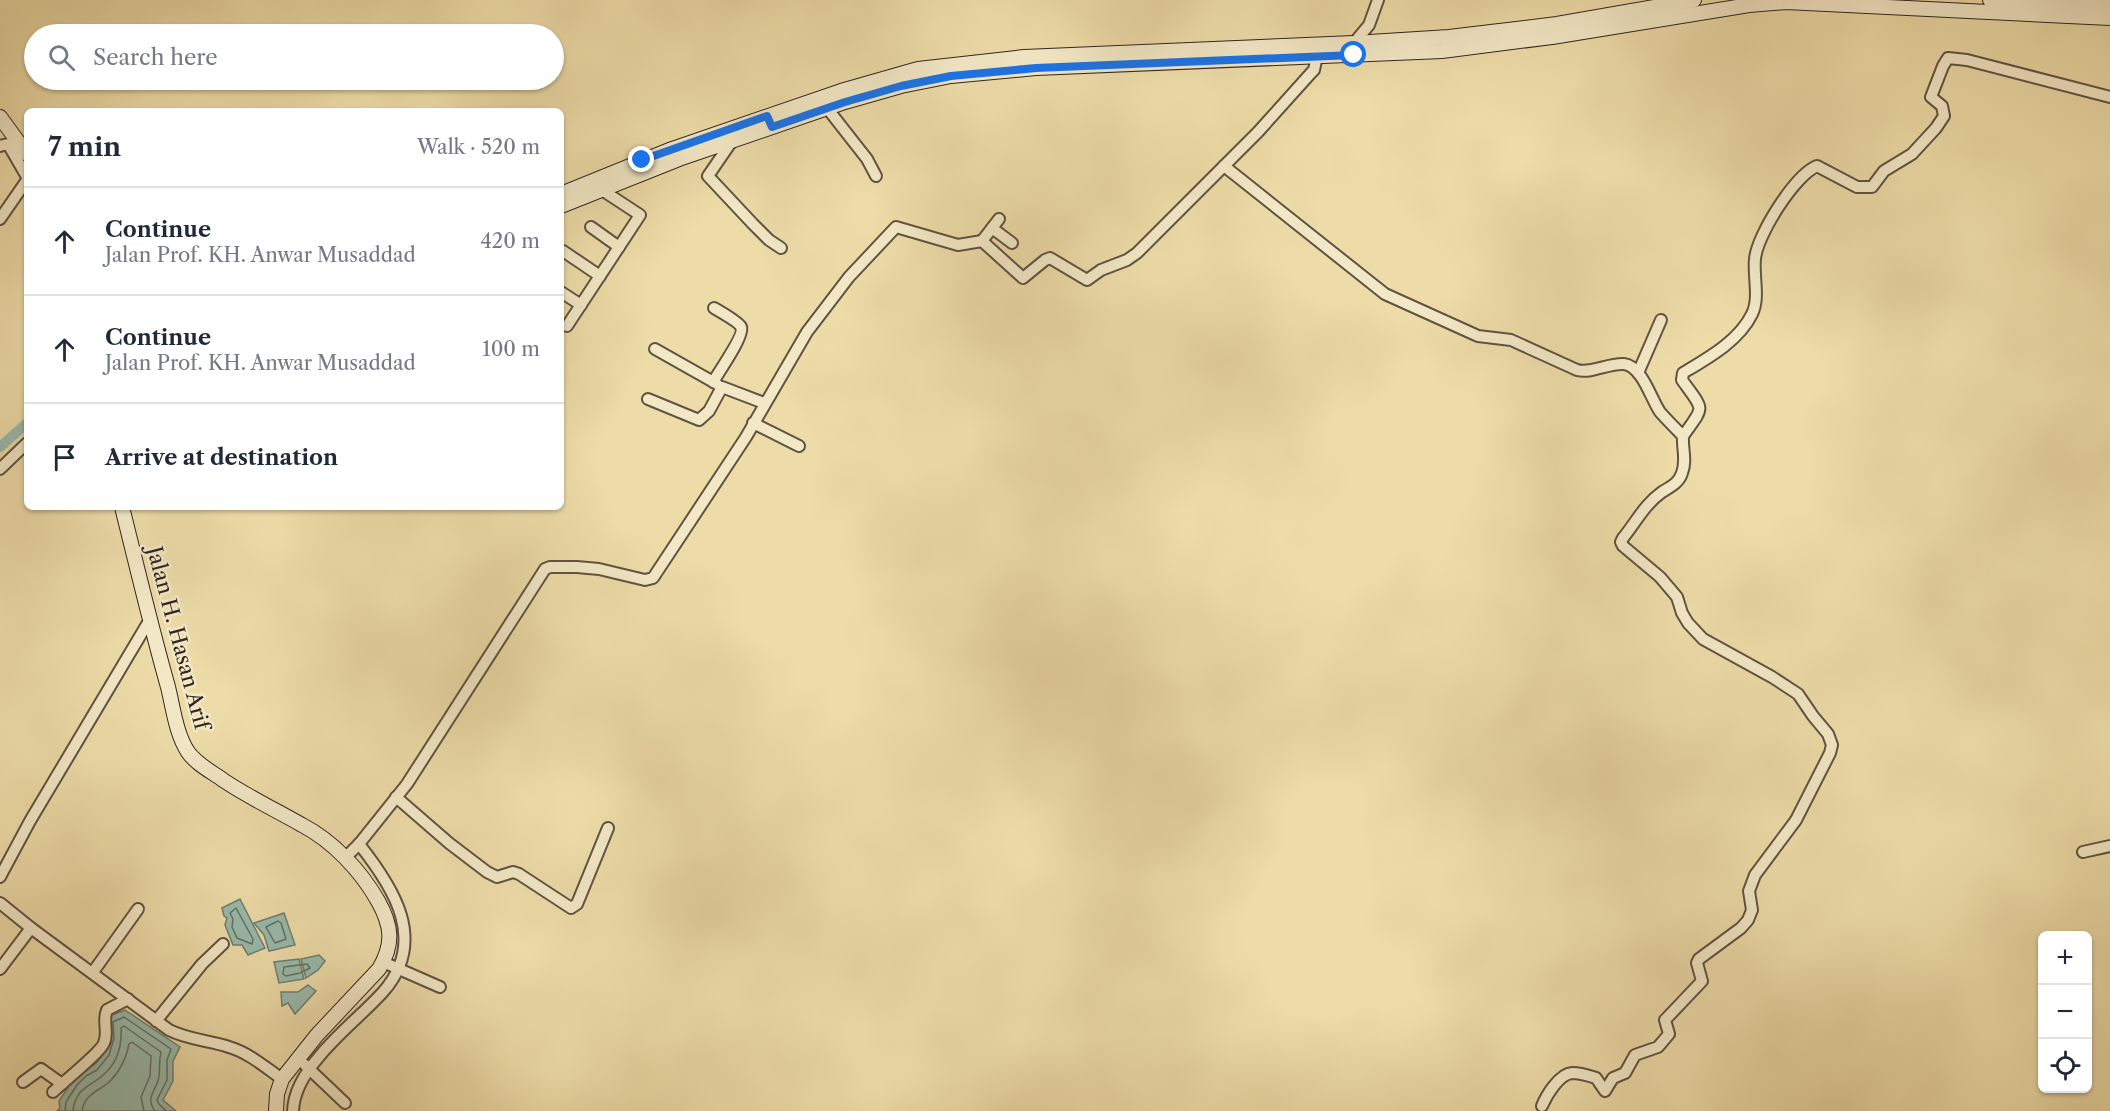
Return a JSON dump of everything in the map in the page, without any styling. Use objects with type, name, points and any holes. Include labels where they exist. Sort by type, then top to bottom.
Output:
[{"type":"street","points":[[1354,49],[1369,25],[1378,0]]},
{"type":"street","points":[[1227,54],[1317,56],[1354,49],[1557,24],[1694,0]]},
{"type":"street","points":[[1990,0],[2079,10],[2110,18]]},
{"type":"street","points":[[564,205],[679,159],[732,141],[770,121],[841,91],[901,80],[1227,54],[1480,47],[1749,5],[1786,2],[2079,10],[2110,6]]},
{"type":"street","points":[[982,241],[1023,278],[1044,260],[1050,258],[1087,280],[1101,270],[1127,260],[1137,253],[1258,132],[1311,74],[1317,56]]},
{"type":"street","points":[[1542,1106],[1549,1091],[1572,1073],[1596,1078],[1605,1091],[1613,1078],[1625,1073],[1637,1053],[1658,1047],[1669,1034],[1665,1020],[1702,981],[1696,965],[1699,959],[1742,928],[1748,920],[1752,910],[1749,891],[1755,875],[1796,820],[1822,771],[1832,745],[1828,734],[1798,694],[1703,639],[1688,623],[1677,597],[1660,577],[1621,542],[1649,502],[1678,482],[1682,475],[1685,455],[1682,445],[1683,436],[1700,413],[1700,407],[1682,380],[1683,373],[1718,352],[1751,317],[1755,307],[1755,258],[1759,245],[1786,194],[1805,174],[1817,166],[1857,187],[1868,188],[1877,182],[1884,171],[1912,154],[1944,116],[1942,106],[1931,97],[1948,58],[1967,60],[2110,97]]},
{"type":"street","points":[[564,193],[662,152],[770,121],[827,108],[901,80]]},
{"type":"street","points":[[827,108],[867,159],[876,176]]},
{"type":"street","points":[[0,117],[24,150]]},
{"type":"street","points":[[732,141],[708,176],[769,240],[781,248]]},
{"type":"street","points":[[0,146],[8,144],[24,173]]},
{"type":"street","points":[[1224,166],[1385,294],[1475,335],[1488,339],[1511,340],[1584,372],[1603,365],[1631,366],[1638,373],[1659,410],[1683,436]]},
{"type":"street","points":[[0,219],[24,183]]},
{"type":"street","points":[[567,326],[640,216],[602,190]]},
{"type":"street","points":[[441,987],[392,965],[406,944],[397,901],[381,872],[352,851],[396,797],[454,713],[545,569],[550,567],[600,568],[645,580],[652,579],[828,302],[896,227],[958,245],[982,241],[996,223],[1012,243]]},
{"type":"street","points":[[591,227],[619,247]]},
{"type":"street","points":[[564,252],[600,276]]},
{"type":"street","points":[[564,294],[581,305]]},
{"type":"street","points":[[648,399],[699,420],[709,411],[717,384],[741,330],[739,324],[714,308]]},
{"type":"street","points":[[1638,373],[1661,320]]},
{"type":"street","points":[[655,349],[717,384],[764,403]]},
{"type":"street","points":[[753,423],[799,446]]},
{"type":"street","points":[[0,469],[24,446]]},
{"type":"street","name":"Jalan H. Hasan Arif","points":[[123,510],[149,621],[188,753],[231,785],[352,851],[387,921],[391,938],[392,965],[303,1064],[282,1079],[277,1094],[276,1111]]},
{"type":"street","points":[[0,877],[53,781],[149,621]]},
{"type":"street","points":[[396,797],[487,872],[497,877],[513,872],[519,874],[571,908],[577,904],[609,828]]},
{"type":"street","points":[[2083,852],[2110,846]]},
{"type":"street","points":[[0,903],[93,972],[121,1002],[187,1039],[227,1046],[239,1051],[282,1079]]},
{"type":"street","points":[[93,972],[138,909]]},
{"type":"street","points":[[0,969],[31,928]]},
{"type":"street","points":[[156,1021],[202,964],[223,944]]},
{"type":"street","points":[[53,1092],[102,1046],[106,1033],[104,1017],[106,1010],[121,1002]]},
{"type":"street","points":[[303,1064],[345,1103]]},
{"type":"street","points":[[293,1111],[303,1064]]},
{"type":"street","points":[[23,1082],[41,1069],[62,1084]]},
{"type":"water","points":[[240,899],[265,948],[248,955],[242,945],[233,945],[225,925],[227,918],[222,908]]},
{"type":"water","points":[[284,913],[295,945],[269,951],[264,935],[254,923]]},
{"type":"water","points":[[319,955],[325,961],[318,970],[306,978],[301,959]]},
{"type":"water","points":[[299,959],[304,979],[279,983],[274,962]]},
{"type":"water","points":[[308,985],[316,991],[295,1014],[288,1003],[282,1006],[281,992],[298,992]]},
{"type":"water","points":[[125,1010],[180,1047],[173,1061],[173,1081],[163,1100],[176,1111],[57,1111],[60,1108],[59,1101],[72,1082],[78,1075],[94,1065],[102,1055],[107,1037],[107,1017]]},
{"type":"waterway","points":[[0,447],[24,426]]},
{"type":"route","points":[[642,160],[767,116],[772,127],[901,86],[951,76],[1036,68],[1354,55]]}]
